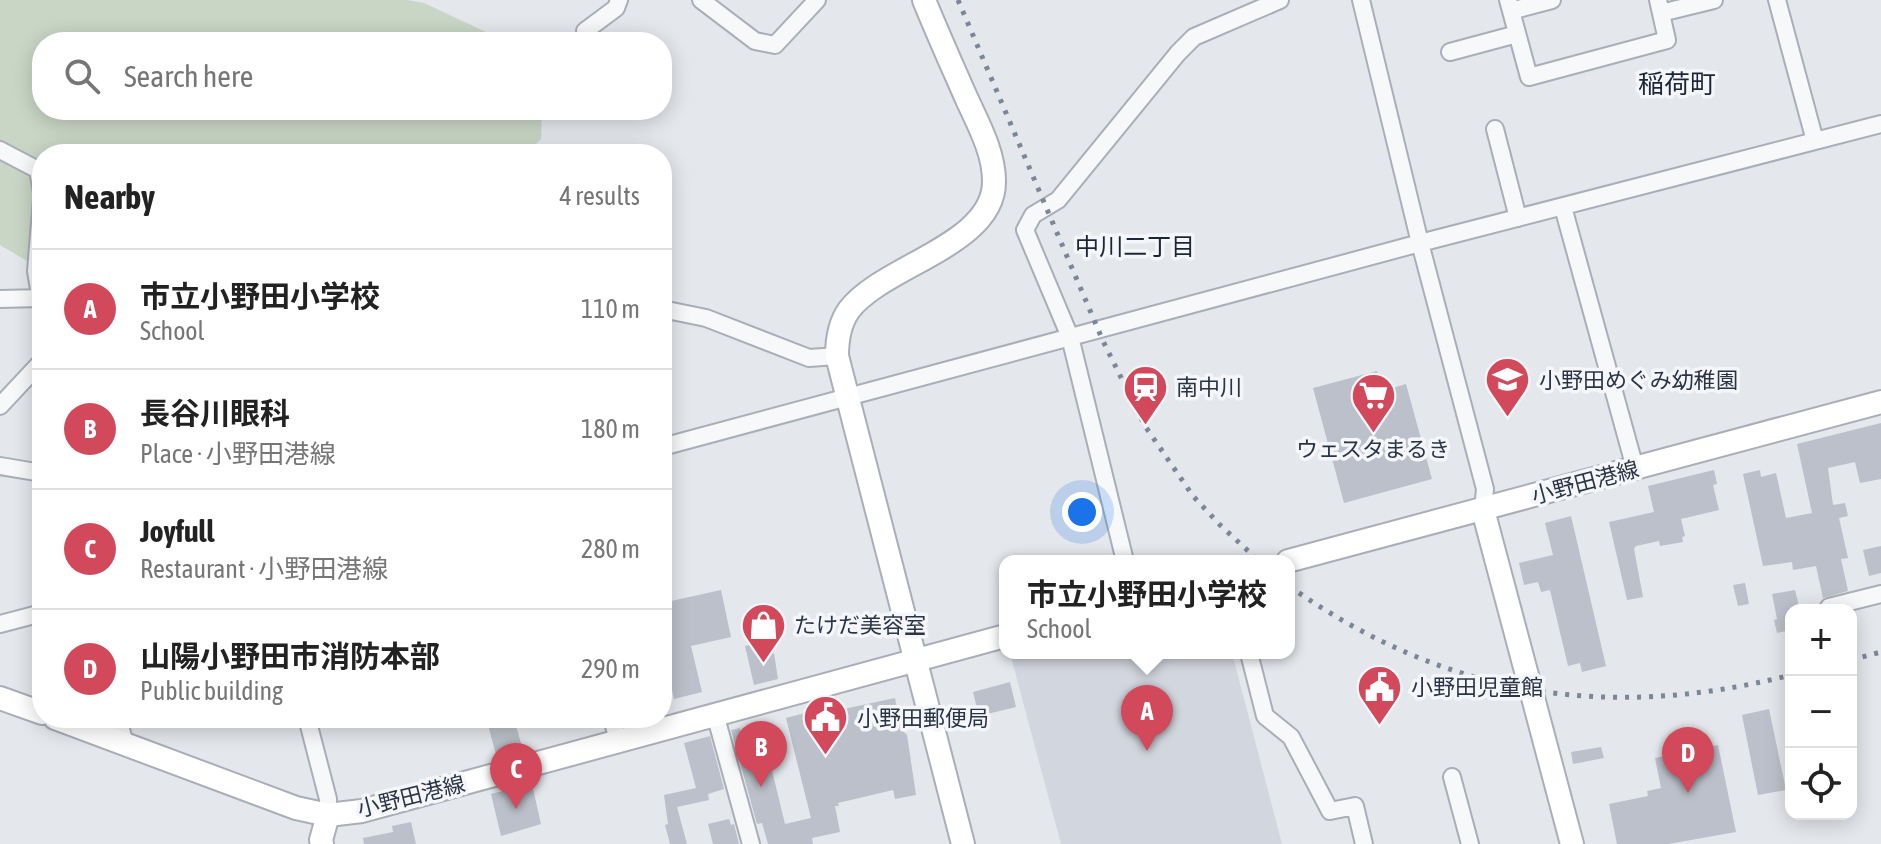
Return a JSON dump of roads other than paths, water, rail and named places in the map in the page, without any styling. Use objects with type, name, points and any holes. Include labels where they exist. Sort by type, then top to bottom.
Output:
[{"type":"main road","points":[[924,0],[984,137],[993,164],[995,185],[988,205],[965,234],[877,284],[848,311],[838,338],[837,356],[963,844]]},
{"type":"main road","name":"小野田港線","points":[[1295,559],[1881,402]]},
{"type":"main road","points":[[1483,510],[1572,844]]},
{"type":"main road","name":"小野田港線","points":[[672,726],[999,638]]},
{"type":"main road","points":[[0,698],[32,709]]},
{"type":"main road","name":"小野田港線","points":[[82,728],[296,808],[328,815],[362,811],[665,728]]},
{"type":"main road","points":[[316,843],[328,815]]},
{"type":"street","points":[[585,31],[616,8],[619,0]]},
{"type":"street","points":[[701,0],[755,41],[775,45],[817,0]]},
{"type":"street","points":[[1124,555],[1070,337],[1025,230],[1033,215],[1058,200],[1194,37],[1280,0]]},
{"type":"street","points":[[1361,0],[1420,243],[1485,489],[1483,510]]},
{"type":"street","points":[[1552,0],[1510,5],[1529,77],[1667,40],[1659,6],[1714,0]]},
{"type":"street","points":[[1777,0],[1815,141]]},
{"type":"street","points":[[1450,52],[1517,34]]},
{"type":"street","points":[[672,444],[1420,243],[1881,124]]},
{"type":"street","points":[[1495,129],[1518,218]]},
{"type":"street","points":[[0,150],[32,167]]},
{"type":"street","points":[[1563,207],[1635,468]]},
{"type":"street","points":[[0,299],[32,301]]},
{"type":"street","points":[[672,311],[706,318],[809,358],[837,356]]},
{"type":"street","points":[[0,406],[32,372]]},
{"type":"street","points":[[0,466],[32,471]]},
{"type":"street","points":[[1841,604],[1881,594]]},
{"type":"street","points":[[0,624],[32,616]]},
{"type":"street","points":[[1251,659],[1265,716],[1291,737],[1330,811],[1355,806],[1364,844]]},
{"type":"street","points":[[715,714],[751,844]]},
{"type":"street","points":[[121,728],[125,744]]},
{"type":"street","points":[[310,728],[328,799],[328,815]]},
{"type":"street","points":[[615,728],[618,741]]},
{"type":"street","points":[[1452,777],[1470,844]]},
{"type":"railway","points":[[958,0],[1103,341],[1145,426],[1193,496],[1252,555]]},
{"type":"railway","points":[[1295,590],[1348,623],[1407,653],[1468,675],[1529,689],[1592,696],[1656,696],[1723,689],[1786,676]]},
{"type":"railway","points":[[1857,658],[1881,652]]},
{"type":"place","name":"小野田めぐみ幼稚園","points":[[1508,419]]},
{"type":"place","name":"南中川","points":[[1145,426]]},
{"type":"place","name":"ウェスタまるき","points":[[1373,435]]},
{"type":"place","name":"たけだ美容室","points":[[763,664]]},
{"type":"place","name":"小野田児童館","points":[[1380,726]]},
{"type":"place","name":"市立小野田小学校","points":[[1147,751]]},
{"type":"place","name":"小野田郵便局","points":[[826,757]]},
{"type":"place","name":"長谷川眼科","points":[[761,787]]},
{"type":"place","name":"山陽小野田市消防本部","points":[[1688,793]]},
{"type":"place","name":"Joyfull","points":[[516,809]]},
{"type":"district","name":"稲荷町","points":[[1677,84]]},
{"type":"district","name":"中川二丁目","points":[[1135,246]]}]
